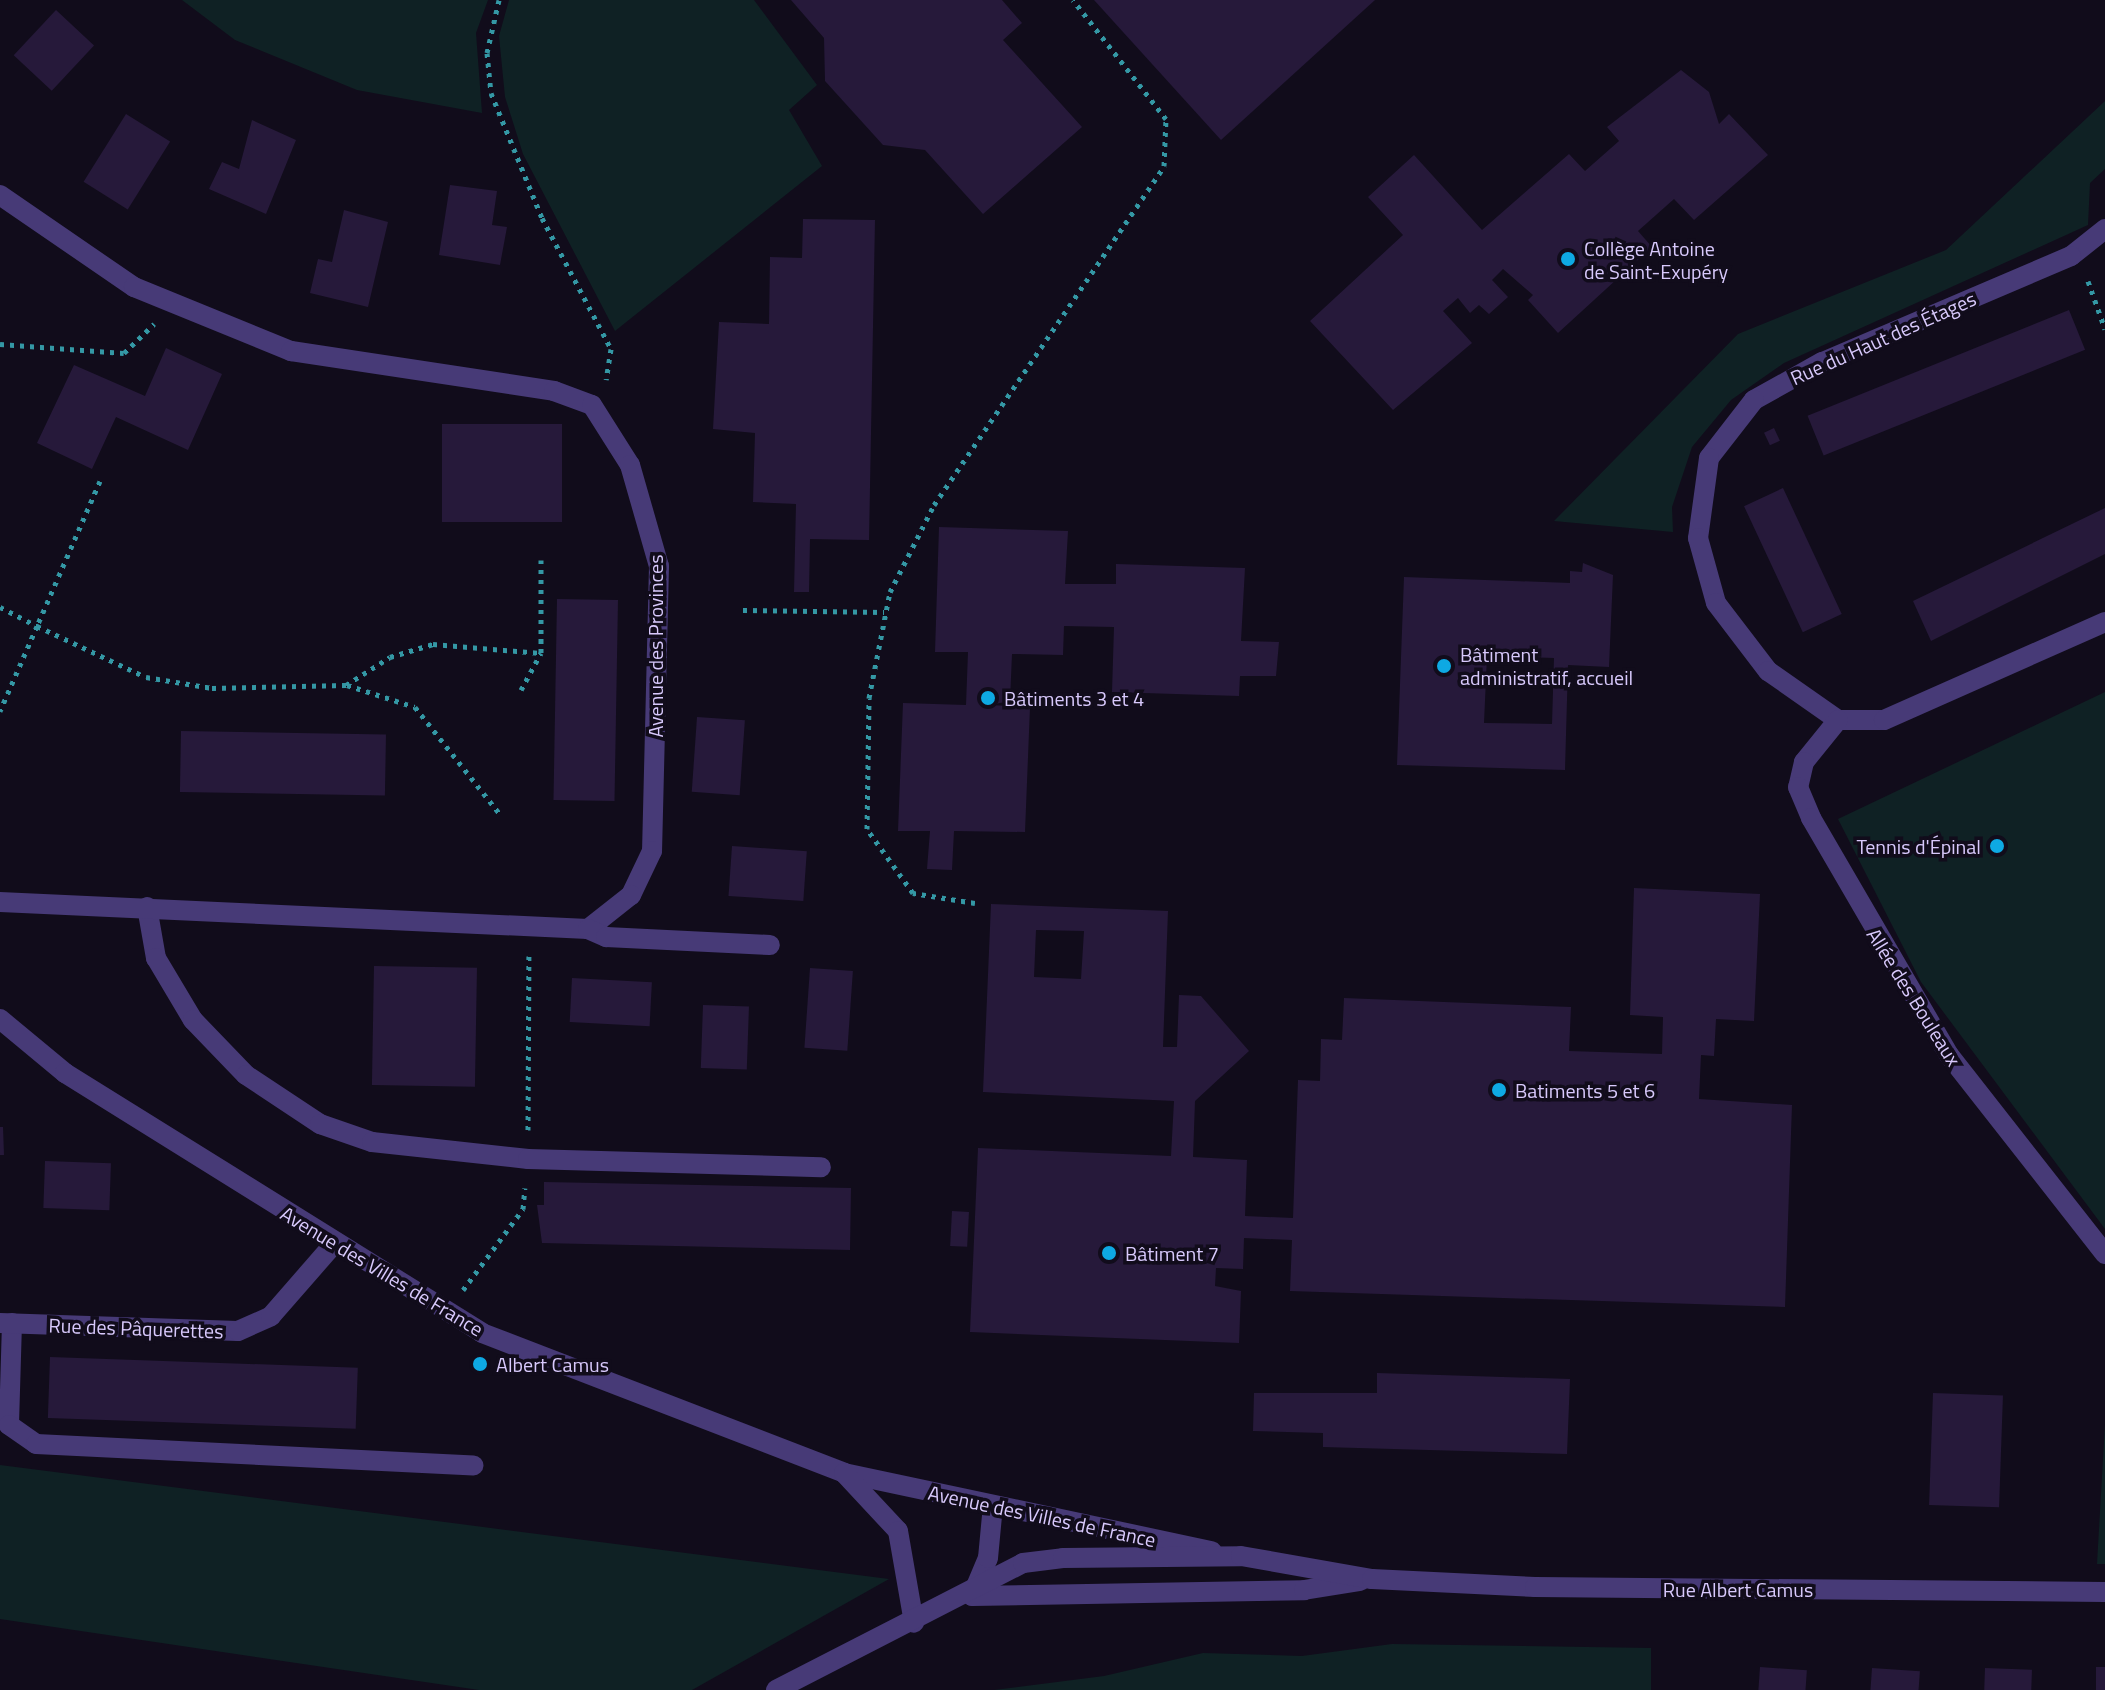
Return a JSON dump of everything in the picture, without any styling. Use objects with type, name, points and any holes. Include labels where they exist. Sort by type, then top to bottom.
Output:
[{"type":"street","points":[[0,195],[134,287],[291,351],[554,391],[592,405]]},
{"type":"street","name":"Rue du Haut des Étages","points":[[1838,720],[1768,671],[1716,603],[1698,538],[1709,458],[1754,400],[1822,362],[2077,252],[2105,229]]},
{"type":"street","name":"Avenue des Provinces","points":[[588,929],[631,895],[652,851],[659,566],[630,465],[592,405]]},
{"type":"street","points":[[1838,720],[1884,720],[2105,622]]},
{"type":"street","name":"Allée des Bouleaux","points":[[1838,720],[1804,762],[1798,787],[1811,818],[1949,1055],[2105,1254]]},
{"type":"street","points":[[0,902],[588,929],[606,937],[770,945]]},
{"type":"street","points":[[147,907],[156,958],[193,1020],[246,1075],[320,1124],[372,1142],[528,1159],[821,1167]]},
{"type":"street","name":"Avenue des Villes de France","points":[[0,1019],[65,1073],[333,1245],[482,1333],[844,1473],[1241,1556]]},
{"type":"street","name":"Rue des Pâquerettes","points":[[6,1323],[238,1331],[271,1316],[333,1245]]},
{"type":"street","points":[[6,1323],[9,1425],[36,1444],[473,1465]]},
{"type":"street","name":"Avenue des Villes de France","points":[[844,1473],[898,1531],[914,1623]]},
{"type":"street","points":[[972,1596],[988,1558],[993,1505]]},
{"type":"street","name":"Rue Albert Camus","points":[[776,1690],[972,1596],[1023,1563],[1241,1556],[1372,1579],[2105,1592]]},
{"type":"street","name":"Rue Albert Camus","points":[[972,1596],[1304,1590],[1372,1579]]},
{"type":"path","points":[[499,0],[487,53],[491,93],[542,218],[611,349],[612,369],[592,405]]},
{"type":"path","points":[[975,903],[913,893],[867,829],[869,698],[884,612],[934,505],[1164,166],[1166,119],[1073,0]]},
{"type":"path","points":[[2077,252],[2105,329]]},
{"type":"path","points":[[0,344],[124,353],[147,337],[166,300]]},
{"type":"path","points":[[0,711],[100,481]]},
{"type":"path","points":[[521,690],[541,653],[541,560]]},
{"type":"path","points":[[0,607],[146,677],[212,688],[346,685],[415,707],[499,813]]},
{"type":"path","points":[[743,610],[884,612]]},
{"type":"path","points":[[346,685],[390,657],[433,644],[541,653]]},
{"type":"shaded area","points":[[182,0],[488,0],[476,33],[482,113],[357,90],[235,40]]},
{"type":"shaded area","points":[[509,0],[754,0],[817,85],[789,110],[822,166],[615,331],[523,154],[505,97],[499,36]]},
{"type":"shaded area","points":[[2105,101],[2105,169],[2090,183],[2088,225],[1784,363],[1731,400],[1692,447],[1672,507],[1673,532],[1554,521],[1738,334],[1946,250]]},
{"type":"shaded area","points":[[2105,692],[2105,1229],[1921,982],[1838,819]]},
{"type":"shaded area","points":[[2105,1424],[2105,1564],[2097,1564]]},
{"type":"shaded area","points":[[0,1465],[889,1579],[692,1690],[479,1690],[0,1619]]},
{"type":"shaded area","points":[[1392,1644],[1651,1648],[1651,1690],[994,1690],[1104,1676],[1203,1653],[1302,1656]]},
{"type":"building","points":[[791,0],[1002,0],[1022,23],[1003,40],[1082,127],[983,214],[925,150],[883,145],[825,81],[824,38]]},
{"type":"building","points":[[1094,0],[1375,0],[1221,140]]},
{"type":"building","points":[[56,10],[94,45],[52,91],[14,55]]},
{"type":"building","points":[[1681,70],[1709,92],[1719,124],[1729,114],[1768,155],[1694,220],[1674,199],[1638,231],[1652,247],[1558,333],[1528,300],[1533,295],[1503,269],[1492,280],[1508,297],[1489,314],[1479,305],[1470,313],[1458,298],[1443,311],[1472,343],[1393,410],[1310,321],[1403,235],[1368,197],[1414,155],[1482,230],[1569,154],[1585,171],[1619,141],[1607,127]]},
{"type":"building","points":[[126,114],[170,142],[128,209],[84,182]]},
{"type":"building","points":[[252,120],[296,140],[266,214],[209,189],[222,162],[239,169]]},
{"type":"building","points":[[450,185],[497,191],[492,225],[507,227],[500,265],[439,255]]},
{"type":"building","points":[[344,210],[388,222],[368,307],[310,293],[318,259],[332,262]]},
{"type":"building","points":[[803,219],[875,220],[869,540],[810,539],[809,592],[794,592],[796,504],[753,502],[755,433],[713,429],[719,322],[769,324],[770,257],[802,258]]},
{"type":"building","points":[[2069,310],[2085,350],[1824,456],[1808,416]]},
{"type":"building","points":[[166,348],[222,374],[188,450],[116,417],[92,469],[37,443],[74,365],[145,396]]},
{"type":"building","points":[[442,424],[562,424],[562,522],[442,522]]},
{"type":"building","points":[[1774,428],[1780,441],[1770,445],[1764,433]]},
{"type":"building","points":[[1783,488],[1842,614],[1803,632],[1744,506]]},
{"type":"building","points":[[2105,508],[2105,554],[1931,641],[1913,601]]},
{"type":"building","name":"Bâtiments 3 et 4","points":[[939,527],[1068,531],[1065,584],[1116,584],[1116,564],[1245,568],[1241,641],[1279,642],[1276,676],[1240,676],[1239,696],[1112,692],[1114,627],[1064,626],[1063,655],[1012,654],[1010,701],[990,705],[1030,707],[1025,832],[954,831],[952,870],[927,869],[930,831],[898,831],[903,703],[966,705],[968,652],[935,652]]},
{"type":"building","name":"Bâtiment administratif, accueil","points":[[1583,563],[1613,575],[1609,667],[1568,665],[1565,770],[1397,765],[1404,577],[1570,583],[1570,571],[1582,572]],"holes":[[[1487,656],[1554,658],[1552,724],[1484,723]]]},
{"type":"building","points":[[557,599],[618,600],[614,801],[553,800]]},
{"type":"building","points":[[697,717],[745,720],[740,795],[692,792]]},
{"type":"building","points":[[181,731],[386,735],[385,796],[180,792]]},
{"type":"building","points":[[732,846],[807,851],[803,901],[729,896]]},
{"type":"building","points":[[1634,888],[1760,894],[1754,1021],[1716,1019],[1714,1056],[1701,1055],[1699,1099],[1792,1105],[1785,1307],[1290,1291],[1292,1240],[1244,1238],[1243,1269],[1216,1268],[1215,1286],[1241,1291],[1239,1343],[970,1332],[978,1148],[1171,1156],[1174,1101],[983,1092],[991,904],[1168,911],[1163,1047],[1177,1047],[1179,995],[1201,996],[1249,1051],[1195,1101],[1193,1157],[1247,1160],[1245,1216],[1293,1218],[1298,1080],[1320,1081],[1321,1039],[1342,1040],[1344,998],[1571,1007],[1569,1051],[1662,1054],[1663,1017],[1630,1015]],"holes":[[[1036,930],[1084,931],[1081,979],[1034,977]]]},
{"type":"building","points":[[374,966],[477,968],[475,1087],[372,1085]]},
{"type":"building","points":[[810,968],[853,971],[847,1051],[804,1048]]},
{"type":"building","points":[[572,978],[652,982],[650,1026],[570,1022]]},
{"type":"building","points":[[703,1005],[749,1007],[747,1070],[701,1068]]},
{"type":"building","points":[[0,1127],[3,1127],[4,1155],[0,1155]]},
{"type":"building","points":[[45,1161],[111,1163],[109,1210],[43,1208]]},
{"type":"building","points":[[544,1182],[851,1188],[850,1250],[542,1243],[537,1205],[544,1205]]},
{"type":"building","points":[[952,1211],[969,1212],[967,1247],[950,1246]]},
{"type":"building","points":[[50,1357],[358,1368],[356,1429],[48,1418]]},
{"type":"building","points":[[1377,1373],[1570,1379],[1567,1454],[1323,1447],[1323,1433],[1253,1431],[1254,1393],[1377,1393]]},
{"type":"building","points":[[1933,1393],[2003,1395],[1999,1507],[1929,1505]]},
{"type":"building","points":[[1760,1667],[1807,1670],[1806,1690],[1758,1690]]},
{"type":"building","points":[[2096,1667],[2105,1667],[2105,1690],[2096,1690]]},
{"type":"building","points":[[1872,1668],[1920,1671],[1919,1690],[1870,1690]]},
{"type":"building","points":[[1985,1668],[2032,1670],[2031,1690],[1984,1690]]},
{"type":"place","name":"Collège Antoine de Saint-Exupéry","points":[[1568,259]]},
{"type":"place","name":"Bâtiment administratif, accueil","points":[[1444,666]]},
{"type":"place","name":"Bâtiments 3 et 4","points":[[988,698]]},
{"type":"place","name":"Tennis d'Épinal","points":[[1997,846]]},
{"type":"place","name":"Batiments 5 et 6","points":[[1499,1090]]},
{"type":"place","name":"Bâtiment 7","points":[[1109,1253]]},
{"type":"place","name":"Albert Camus","points":[[480,1364]]}]
